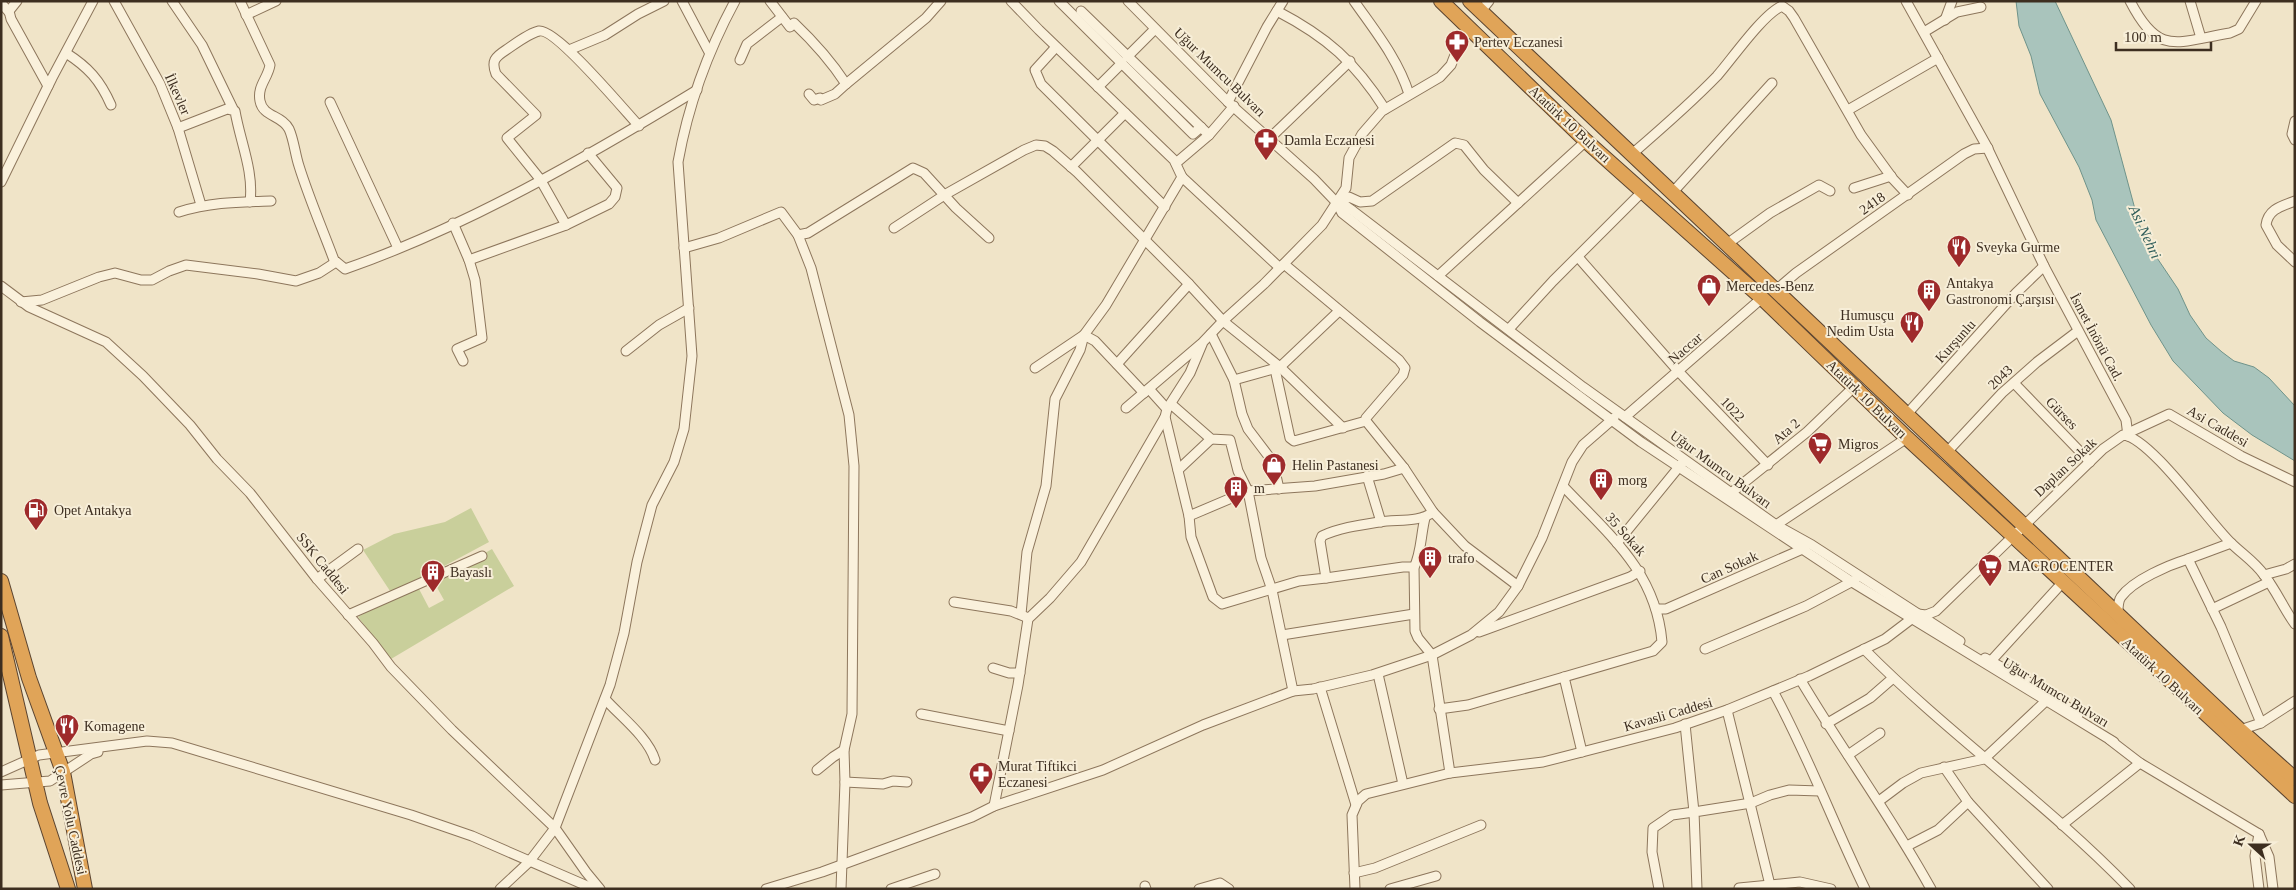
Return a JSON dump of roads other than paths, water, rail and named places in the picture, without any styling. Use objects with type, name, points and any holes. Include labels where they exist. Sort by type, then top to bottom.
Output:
[{"type":"highway","name":"Atatürk 10 Bulvarı","points":[[1441,1],[1586,141],[1762,298],[1907,438],[2295,796]]},
{"type":"highway","name":"Atatürk 10 Bulvarı","points":[[1470,1],[1485,6],[1632,154],[1726,244],[2118,612],[2240,730],[2295,779]]},
{"type":"highway","name":"Çevre Yolu Caddesi","points":[[1,581],[29,678],[63,772],[85,889]]},
{"type":"highway","name":"Çevre Yolu Caddesi","points":[[1,636],[35,782],[68,889]]},
{"type":"street","points":[[9,12],[17,1]]},
{"type":"street","points":[[1,182],[48,86],[93,1]]},
{"type":"street","name":"İlkevler","points":[[114,1],[160,84],[178,128],[201,204]]},
{"type":"street","points":[[172,1],[202,45],[235,111],[252,188],[250,202]]},
{"type":"street","points":[[240,1],[270,65],[261,85],[260,103],[265,111],[282,120],[289,129],[299,166],[334,260],[345,268],[398,248],[453,223],[639,126],[697,90]]},
{"type":"street","points":[[246,15],[276,1]]},
{"type":"street","points":[[569,50],[605,35],[638,14],[664,1]]},
{"type":"street","points":[[682,1],[709,52]]},
{"type":"street","points":[[500,889],[529,862],[556,828],[605,699],[624,633],[637,562],[652,505],[674,462],[684,429],[692,356],[678,162],[682,138],[709,52],[735,1]]},
{"type":"street","points":[[770,1],[790,27],[794,23],[813,41],[831,61],[846,84]]},
{"type":"street","points":[[810,94],[814,100],[820,98],[821,100],[835,94],[926,18],[941,1]]},
{"type":"street","points":[[1011,1],[1176,163],[1182,177],[1282,266],[1400,360],[1405,368],[1403,375],[1366,418],[1366,421]]},
{"type":"street","points":[[1059,1],[1208,135]]},
{"type":"street","name":"Uğur Mumcu Bulvarı","points":[[1128,1],[1231,104],[1270,138],[1337,203],[1342,213],[1611,421],[1731,493],[1776,525],[1812,546],[1856,580]]},
{"type":"street","points":[[1176,163],[1208,135],[1231,104],[1267,26],[1283,1]]},
{"type":"street","points":[[1354,1],[1403,76],[1409,94]]},
{"type":"street","name":"İsmet İnönü Cad.","points":[[1906,1],[1988,148],[2044,266],[2126,420],[2128,434]]},
{"type":"street","points":[[1945,20],[1952,1]]},
{"type":"street","points":[[2130,1],[2148,30],[2162,40],[2175,42],[2239,30],[2256,1]]},
{"type":"street","points":[[2190,1],[2201,38]]},
{"type":"street","points":[[1,3],[9,12],[48,86]]},
{"type":"street","points":[[1632,154],[1689,104],[1718,74],[1742,44],[1775,10],[1782,6],[1789,11],[1861,135],[1891,176],[1908,195]]},
{"type":"street","points":[[1924,32],[1957,12],[1981,7]]},
{"type":"street","points":[[1081,10],[1124,60]]},
{"type":"street","points":[[1277,12],[1316,33],[1350,61],[1368,81],[1385,109]]},
{"type":"street","points":[[740,60],[747,44],[782,17]]},
{"type":"street","points":[[1098,87],[1156,29]]},
{"type":"street","points":[[1126,408],[1203,342],[1322,225],[1346,188],[1346,171],[1354,146],[1362,134],[1385,109],[1440,78],[1451,65],[1460,42],[1470,29]]},
{"type":"street","points":[[566,225],[540,179],[507,138],[536,115],[496,74],[493,60],[510,47],[539,31],[545,32],[569,50],[639,126]]},
{"type":"street","points":[[1056,47],[1035,70],[1041,84],[1164,207]]},
{"type":"street","points":[[66,52],[83,64],[102,86],[111,105]]},
{"type":"street","points":[[1848,110],[1938,58]]},
{"type":"street","points":[[1270,138],[1350,61]]},
{"type":"street","points":[[1673,192],[1772,83]]},
{"type":"street","points":[[330,102],[398,248]]},
{"type":"street","points":[[178,128],[227,109],[233,109]]},
{"type":"street","points":[[1071,167],[1125,113]]},
{"type":"street","points":[[2295,121],[2292,134],[2295,140]]},
{"type":"street","points":[[1438,276],[1586,141]]},
{"type":"street","points":[[1337,203],[1349,197],[1360,202],[1372,201],[1455,142],[1464,144],[1484,170],[1518,203]]},
{"type":"street","points":[[894,228],[946,194],[1024,150],[1036,145],[1045,146],[1071,167],[1190,284],[1223,321],[1278,368],[1343,428]]},
{"type":"street","name":"2418","points":[[1776,290],[1796,273],[1964,154],[1974,149],[1988,148]]},
{"type":"street","points":[[469,260],[566,225],[609,204],[615,197],[617,188],[588,153]]},
{"type":"street","points":[[798,235],[808,233],[913,168],[924,173],[946,194],[956,208],[989,238]]},
{"type":"street","points":[[1854,188],[1891,176]]},
{"type":"street","points":[[1035,368],[1084,335],[1106,305],[1182,177]]},
{"type":"street","points":[[1726,244],[1770,213],[1819,185],[1830,191]]},
{"type":"street","points":[[1509,330],[1553,281],[1644,191]]},
{"type":"street","points":[[179,212],[201,204],[271,201]]},
{"type":"street","points":[[2295,201],[2272,212],[2268,217],[2266,225],[2277,245],[2295,262]]},
{"type":"street","name":"Uğur Mumcu Bulvarı","points":[[1337,203],[1343,204],[1353,211],[1682,463],[1802,550],[1856,580],[2049,699]]},
{"type":"street","points":[[684,248],[718,238],[781,212],[798,235],[811,268],[849,415],[854,466],[852,714],[844,750],[845,782],[840,889]]},
{"type":"street","points":[[453,223],[469,260],[477,294],[482,338],[457,349],[463,361]]},
{"type":"street","name":"1022","points":[[1578,257],[1679,372],[1768,465]]},
{"type":"street","points":[[21,302],[42,300],[99,277],[115,274],[141,280],[152,280],[168,270],[186,265],[296,281],[318,273],[336,262]]},
{"type":"street","name":"Kurşunlu","points":[[1907,414],[2016,293],[2044,266]]},
{"type":"street","points":[[1117,364],[1190,284]]},
{"type":"street","name":"SSK Caddesi","points":[[1,286],[29,307],[106,342],[143,376],[190,425],[217,459],[250,494],[316,578],[418,697],[556,828],[600,889]]},
{"type":"street","name":"Naccar","points":[[1471,635],[1499,612],[1518,586],[1542,538],[1572,462],[1583,446],[1611,421],[1622,416],[1679,372],[1762,298]]},
{"type":"street","points":[[626,351],[659,325],[688,308]]},
{"type":"street","points":[[1234,380],[1278,368],[1339,311]]},
{"type":"street","name":"2043","points":[[1947,452],[2036,362],[2078,331]]},
{"type":"street","points":[[1211,334],[1234,380],[1242,414],[1248,429],[1273,462],[1279,489]]},
{"type":"street","points":[[1084,335],[1095,341],[1117,364],[1168,410],[1210,438],[1230,440],[1238,471],[1248,491],[1261,558],[1272,590],[1293,691]]},
{"type":"street","points":[[994,806],[1020,674],[1025,616],[1027,552],[1046,486],[1055,399],[1080,350],[1084,335]]},
{"type":"street","points":[[954,602],[1025,616],[1050,598],[1081,562],[1190,373],[1203,342]]},
{"type":"street","points":[[1278,368],[1290,438],[1294,442],[1366,421]]},
{"type":"street","name":"Gürses","points":[[2014,383],[2090,462]]},
{"type":"street","name":"Ata 2","points":[[1731,493],[1808,432],[1855,386]]},
{"type":"street","points":[[1168,410],[1178,470],[1189,516],[1191,537],[1216,602],[1222,604],[1299,581],[1414,567]]},
{"type":"street","name":"Asi Caddesi","points":[[2128,434],[2169,414],[2241,456],[2295,482]]},
{"type":"street","points":[[1366,421],[1404,468],[1429,515],[1465,546],[1518,586]]},
{"type":"street","points":[[2128,434],[2156,458],[2231,543],[2248,557],[2267,578],[2291,611],[2295,624]]},
{"type":"street","name":"Daplan Sokak","points":[[2023,524],[2118,437],[2128,434]]},
{"type":"street","points":[[1178,470],[1210,438]]},
{"type":"street","points":[[1776,525],[1907,438]]},
{"type":"street","points":[[1617,543],[1682,463]]},
{"type":"street","points":[[1189,516],[1248,491],[1315,486],[1384,474],[1404,468]]},
{"type":"street","points":[[1368,476],[1381,522]]},
{"type":"street","name":"35 Sokak","points":[[1563,486],[1617,543],[1640,571],[1656,609],[1662,630],[1662,642],[1653,651],[1564,677]]},
{"type":"street","points":[[1326,578],[1320,541],[1322,536],[1330,532],[1429,515]]},
{"type":"street","points":[[1429,515],[1420,534],[1418,560],[1414,567],[1414,614],[1418,638],[1432,655],[1450,773]]},
{"type":"street","name":"Kavasli Caddesi","points":[[1356,805],[1366,794],[1403,784],[1450,773],[1543,762],[1685,724],[1727,710],[1773,691],[1884,639],[1914,617],[1936,611],[2023,524]]},
{"type":"street","points":[[2118,612],[2119,599],[2131,587],[2177,563],[2231,543]]},
{"type":"street","name":"Can Sokak","points":[[1656,609],[1666,609],[1812,546]]},
{"type":"street","points":[[316,578],[358,549]]},
{"type":"street","points":[[348,615],[482,556]]},
{"type":"street","points":[[2188,559],[2212,609],[2261,724]]},
{"type":"street","points":[[2212,609],[2295,564]]},
{"type":"street","points":[[766,889],[972,817],[994,806],[1103,770],[1203,725],[1293,691],[1320,688],[1378,674],[1432,655],[1471,635],[1640,571]]},
{"type":"street","points":[[1705,649],[1806,606],[1856,580]]},
{"type":"street","points":[[1991,661],[2063,582]]},
{"type":"street","points":[[1282,635],[1414,614]]},
{"type":"street","name":"Uğur Mumcu Bulvarı","points":[[1914,617],[1991,661],[2114,742],[2140,763],[2259,834]]},
{"type":"street","points":[[1864,649],[1893,678],[2062,825],[2130,889]]},
{"type":"street","points":[[993,668],[1020,674]]},
{"type":"street","points":[[1378,674],[1403,784]]},
{"type":"street","points":[[1439,709],[1468,704],[1564,677],[1582,752]]},
{"type":"street","points":[[1826,724],[1870,698],[1893,678]]},
{"type":"street","points":[[1800,679],[1826,724],[1879,801],[1907,846],[1930,889]]},
{"type":"street","points":[[1320,688],[1356,805],[1352,815],[1355,889]]},
{"type":"street","points":[[1773,691],[1792,727],[1861,888]]},
{"type":"street","points":[[605,699],[645,742],[655,760]]},
{"type":"street","points":[[1879,801],[1903,783],[1921,773],[1984,758],[2049,699]]},
{"type":"street","points":[[2240,730],[2261,724],[2295,701]]},
{"type":"street","points":[[1727,710],[1770,887]]},
{"type":"street","points":[[921,714],[1009,731]]},
{"type":"street","points":[[1685,724],[1694,812],[1697,889]]},
{"type":"street","points":[[1848,755],[1880,733]]},
{"type":"street","points":[[1,772],[29,759],[56,752],[147,741],[172,743],[411,815],[472,836],[594,889]]},
{"type":"street","points":[[1,785],[50,781],[91,754],[115,746]]},
{"type":"street","points":[[817,770],[832,757],[844,750]]},
{"type":"street","points":[[2062,825],[2140,763]]},
{"type":"street","points":[[1944,767],[1968,802],[2048,889]]},
{"type":"street","points":[[845,782],[883,784],[893,781],[907,782]]},
{"type":"street","points":[[1659,889],[1652,852],[1654,828],[1672,815],[1751,803],[1789,790],[1820,791]]},
{"type":"street","points":[[1907,846],[1938,830],[1968,802]]},
{"type":"street","points":[[1354,873],[1375,868],[1481,825]]},
{"type":"street","points":[[2259,834],[2255,856],[2259,889]]},
{"type":"street","points":[[2259,834],[2269,857],[2273,889]]},
{"type":"street","points":[[891,889],[935,874]]},
{"type":"street","points":[[1390,889],[1436,876]]},
{"type":"street","points":[[1738,888],[1770,887],[1800,882],[1831,889]]},
{"type":"street","points":[[1199,889],[1220,883],[1229,889]]},
{"type":"water","points":[[2016,1],[2055,1],[2111,120],[2139,224],[2151,249],[2178,289],[2190,315],[2206,338],[2234,361],[2254,367],[2269,378],[2295,406],[2295,461],[2252,435],[2223,413],[2173,361],[2151,325],[2096,220],[2092,200],[2079,167],[2040,94],[2031,56],[2019,26]]},
{"type":"place","name":"Pertev Eczanesi","points":[[1457,63]]},
{"type":"place","name":"Damla Eczanesi","points":[[1266,161]]},
{"type":"place","name":"Sveyka Gurme","points":[[1959,268]]},
{"type":"place","name":"Mercedes-Benz","points":[[1709,307]]},
{"type":"place","name":"Antakya Gastronomi Çarşısı","points":[[1929,312]]},
{"type":"place","name":"Humusçu Nedim Usta","points":[[1912,344]]},
{"type":"place","name":"Migros","points":[[1820,465]]},
{"type":"place","name":"Helin Pastanesi","points":[[1274,486]]},
{"type":"place","name":"morg","points":[[1601,501]]},
{"type":"place","name":"m","points":[[1236,509]]},
{"type":"place","name":"Opet Antakya","points":[[36,531]]},
{"type":"place","name":"trafo","points":[[1430,579]]},
{"type":"place","name":"MACROCENTER","points":[[1990,587]]},
{"type":"place","name":"Bayaslı","points":[[433,593]]},
{"type":"place","name":"Komagene","points":[[67,747]]},
{"type":"place","name":"Murat Tiftikci Eczanesi","points":[[981,795]]},
{"type":"water label","name":"Asi Nehri","points":[[2145,232]]}]
